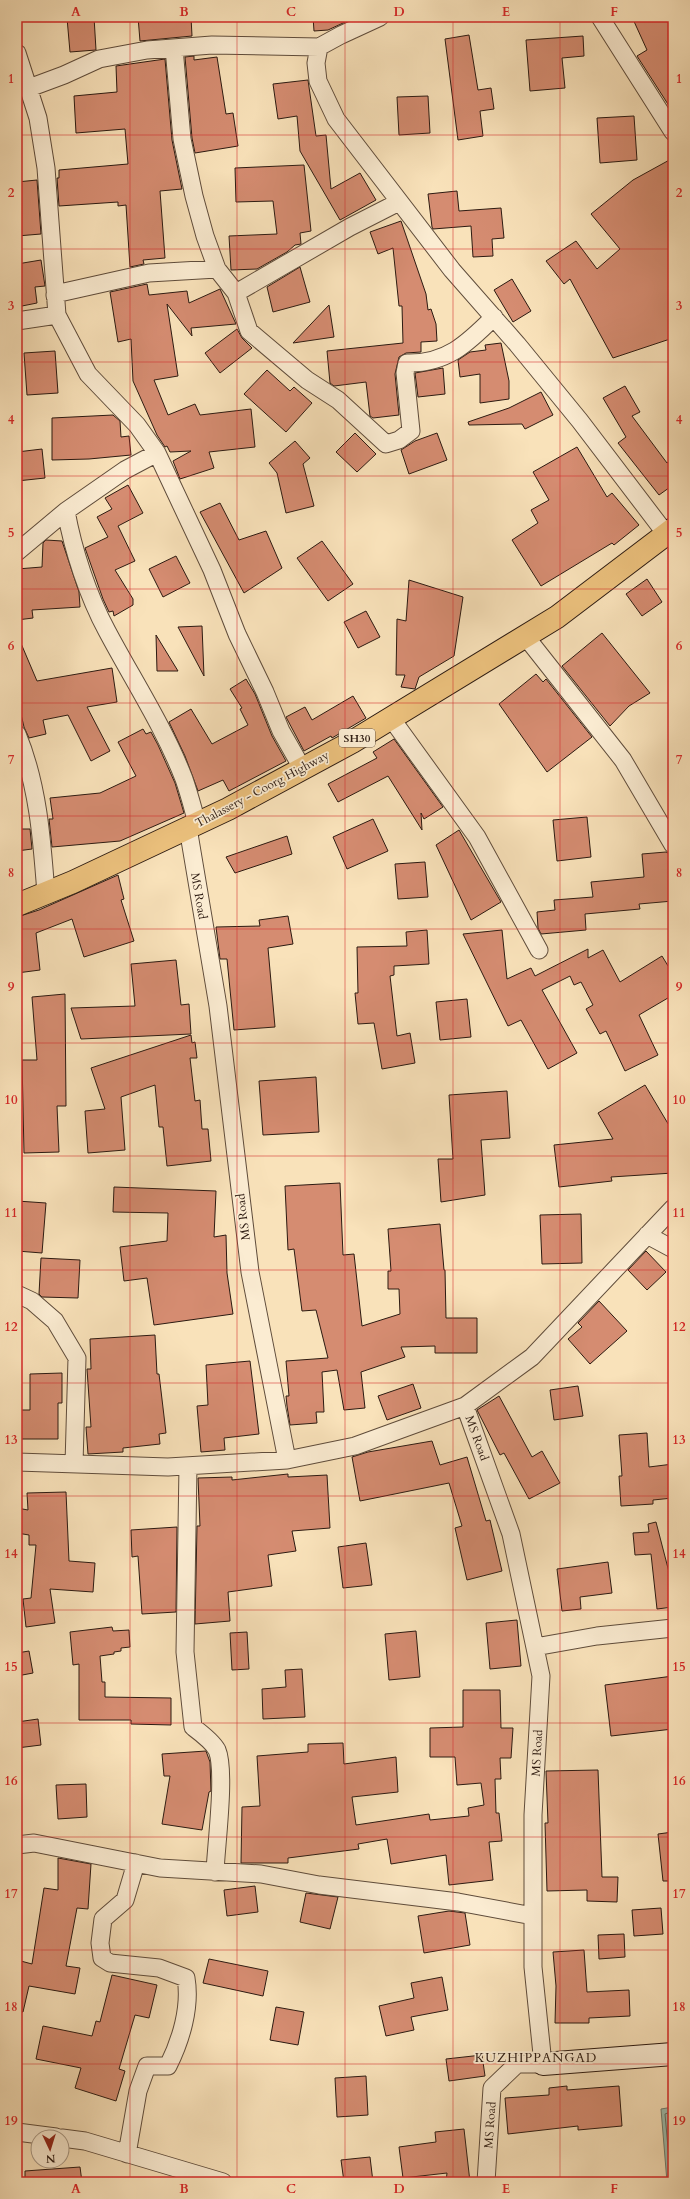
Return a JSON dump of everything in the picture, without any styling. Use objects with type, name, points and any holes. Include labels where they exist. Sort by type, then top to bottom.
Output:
[{"type":"main road","name":"Thalassery - Coorg Highway","points":[[17,905],[46,894],[192,825],[352,742],[570,609],[670,531]]},
{"type":"street","points":[[29,88],[64,75],[99,59],[147,50],[212,45],[319,47],[380,17]]},
{"type":"street","points":[[600,17],[673,132]]},
{"type":"street","points":[[319,47],[316,63],[318,81],[336,119],[452,270],[494,318],[670,531]]},
{"type":"street","points":[[174,48],[182,139],[194,196],[205,236],[217,269],[236,293],[249,331],[307,380],[338,400],[386,444],[399,440],[411,431],[406,373],[407,363],[423,364],[446,357],[474,338],[494,318]]},
{"type":"street","points":[[17,53],[38,118],[46,168],[57,315],[88,374],[137,425],[156,453],[212,570],[237,634],[265,692],[281,731],[302,768]]},
{"type":"street","points":[[236,293],[350,227],[399,202]]},
{"type":"street","points":[[55,296],[55,294],[149,273],[217,269]]},
{"type":"street","points":[[17,322],[57,315]]},
{"type":"street","points":[[17,552],[66,510],[125,470],[156,453]]},
{"type":"street","name":"MS Road","points":[[66,510],[90,592],[107,630],[164,735],[184,780],[192,825],[218,1006],[250,1272],[287,1460],[355,1446],[465,1406],[511,1534],[541,1676],[533,1815],[533,1967],[543,2064],[517,2064],[492,2088],[486,2182]]},
{"type":"street","points":[[526,637],[623,760],[673,845]]},
{"type":"street","points":[[391,718],[477,837],[539,950]]},
{"type":"street","points":[[17,734],[32,784],[41,833],[46,894]]},
{"type":"street","points":[[465,1406],[532,1357],[673,1208]]},
{"type":"street","points":[[647,1235],[673,1249]]},
{"type":"street","points":[[17,1294],[32,1301],[55,1321],[77,1358],[74,1464]]},
{"type":"street","points":[[17,1462],[188,1466],[287,1460]]},
{"type":"street","points":[[188,1466],[185,1652],[193,1727],[202,1734],[216,1750],[221,1767],[215,1872]]},
{"type":"street","points":[[535,1646],[597,1636],[673,1628]]},
{"type":"street","points":[[17,1845],[34,1844],[160,1868],[261,1874],[319,1884],[458,1902],[533,1916]]},
{"type":"street","points":[[127,2154],[138,2091],[146,2066],[168,2066],[178,2046],[188,1992],[186,1978],[159,1968],[110,1962],[102,1958],[100,1942],[103,1919],[126,1900],[136,1863]]},
{"type":"street","points":[[543,2064],[673,2054]]},
{"type":"street","points":[[17,2132],[30,2134]]},
{"type":"street","points":[[70,2139],[85,2141],[222,2182]]},
{"type":"water","points":[[673,2107],[673,2182],[667,2182],[661,2109]]},
{"type":"building","points":[[94,17],[96,50],[70,52],[67,18]]},
{"type":"building","points":[[138,17],[191,17],[192,36],[140,41]]},
{"type":"building","points":[[313,17],[356,17],[328,30],[314,31]]},
{"type":"building","points":[[632,17],[673,17],[673,112],[637,56],[647,50]]},
{"type":"building","points":[[469,35],[478,90],[491,88],[494,109],[480,111],[483,136],[458,140],[445,39]]},
{"type":"building","points":[[583,36],[584,56],[562,58],[565,88],[530,91],[526,40]]},
{"type":"building","points":[[194,56],[194,60],[217,57],[226,114],[233,113],[238,146],[195,153],[192,138],[185,57]]},
{"type":"building","points":[[165,59],[172,140],[182,189],[160,191],[165,258],[143,260],[144,264],[130,267],[126,205],[118,206],[118,202],[59,206],[57,178],[59,178],[59,170],[128,164],[125,129],[76,133],[74,96],[117,92],[116,66]]},
{"type":"building","points":[[308,80],[316,136],[326,135],[331,189],[360,173],[376,200],[340,220],[300,151],[297,116],[278,119],[273,84]]},
{"type":"building","points":[[428,96],[430,133],[399,135],[397,97]]},
{"type":"building","points":[[634,116],[637,160],[600,163],[597,118]]},
{"type":"building","points":[[673,158],[673,338],[613,358],[570,279],[564,284],[546,261],[576,241],[597,269],[620,249],[591,214],[633,180]]},
{"type":"building","points":[[304,165],[311,231],[300,233],[301,244],[295,245],[287,252],[257,269],[231,270],[229,236],[277,234],[273,201],[236,202],[235,168]]},
{"type":"building","points":[[37,180],[41,234],[17,236],[17,182]]},
{"type":"building","points":[[457,191],[459,211],[501,208],[504,238],[492,239],[493,256],[473,257],[471,226],[433,229],[428,194]]},
{"type":"building","points":[[401,221],[426,294],[428,310],[431,309],[436,324],[437,341],[421,342],[421,352],[406,353],[399,357],[395,374],[399,415],[373,418],[370,416],[366,382],[334,386],[330,383],[327,351],[403,343],[402,306],[399,306],[393,248],[378,254],[370,232]]},
{"type":"building","points":[[41,260],[45,286],[35,287],[37,303],[17,307],[17,264]]},
{"type":"building","points":[[300,267],[310,302],[273,312],[267,287]]},
{"type":"building","points":[[512,279],[531,311],[513,322],[494,290]]},
{"type":"building","points":[[147,284],[149,295],[187,291],[189,303],[220,289],[236,324],[191,328],[192,336],[167,304],[178,376],[154,380],[168,415],[195,404],[200,415],[251,409],[255,447],[209,452],[214,468],[180,479],[173,461],[191,451],[170,452],[167,446],[165,447],[157,435],[133,381],[131,339],[118,342],[110,292]]},
{"type":"building","points":[[329,305],[334,337],[293,343]]},
{"type":"building","points":[[237,329],[242,338],[252,348],[220,373],[205,353]]},
{"type":"building","points":[[501,343],[509,381],[509,399],[480,403],[480,374],[460,377],[458,360],[470,352],[486,350],[485,345]]},
{"type":"building","points":[[55,351],[58,393],[27,395],[24,353]]},
{"type":"building","points":[[443,368],[445,394],[418,397],[415,373]]},
{"type":"building","points":[[267,370],[290,391],[294,387],[312,403],[286,432],[244,394]]},
{"type":"building","points":[[625,386],[640,412],[632,416],[667,463],[673,459],[673,485],[659,495],[618,443],[626,437],[603,398]]},
{"type":"building","points":[[541,392],[553,415],[525,429],[522,424],[469,425],[468,422],[509,408]]},
{"type":"building","points":[[113,415],[120,421],[121,437],[129,436],[131,455],[89,459],[52,460],[52,418]]},
{"type":"building","points":[[355,433],[376,454],[357,472],[336,452]]},
{"type":"building","points":[[437,433],[447,460],[409,474],[401,450],[415,441]]},
{"type":"building","points":[[295,441],[310,458],[303,464],[314,506],[286,513],[277,473],[269,463]]},
{"type":"building","points":[[577,447],[607,497],[612,493],[639,525],[614,545],[612,543],[541,586],[512,540],[538,523],[531,510],[549,500],[533,472]]},
{"type":"building","points":[[42,449],[45,478],[17,481],[17,452]]},
{"type":"building","points":[[128,485],[143,513],[118,526],[135,561],[115,570],[133,599],[133,605],[114,616],[113,611],[109,612],[103,599],[85,548],[108,537],[97,517],[112,509],[105,498]]},
{"type":"building","points":[[220,503],[239,540],[266,531],[282,568],[244,593],[200,512]]},
{"type":"building","points":[[46,540],[62,541],[79,592],[80,607],[32,610],[33,618],[17,620],[17,569],[42,567],[43,543]]},
{"type":"building","points":[[322,541],[353,584],[328,601],[297,558]]},
{"type":"building","points":[[176,556],[190,583],[163,597],[149,569]]},
{"type":"building","points":[[647,579],[662,602],[642,616],[626,594]]},
{"type":"building","points":[[409,580],[463,597],[454,656],[419,677],[415,689],[401,687],[405,675],[396,675],[397,619],[406,621]]},
{"type":"building","points":[[366,611],[380,637],[358,648],[344,622]]},
{"type":"building","points":[[202,626],[204,676],[178,627]]},
{"type":"building","points":[[602,633],[650,693],[629,706],[610,726],[562,666]]},
{"type":"building","points":[[17,634],[37,681],[112,668],[117,702],[87,707],[110,751],[91,761],[68,715],[43,720],[46,734],[29,738],[24,727],[20,710],[17,711]]},
{"type":"building","points":[[156,635],[178,671],[157,671]]},
{"type":"building","points":[[536,674],[543,682],[546,679],[592,737],[547,772],[499,704]]},
{"type":"building","points":[[246,679],[255,694],[272,736],[286,761],[229,791],[223,780],[198,791],[185,756],[169,722],[191,709],[212,744],[248,725],[240,709],[242,708],[230,689]]},
{"type":"building","points":[[353,696],[366,718],[332,738],[331,736],[304,751],[286,717],[305,707],[312,720]]},
{"type":"building","points":[[143,729],[146,734],[151,732],[158,745],[175,783],[184,813],[120,841],[52,847],[49,819],[53,819],[50,798],[100,793],[136,776],[118,742]]},
{"type":"building","points":[[394,739],[443,807],[424,819],[421,813],[422,830],[388,776],[338,802],[328,784],[377,758],[373,752]]},
{"type":"building","points":[[587,817],[591,857],[557,861],[553,820]]},
{"type":"building","points":[[373,819],[388,851],[347,869],[333,837]]},
{"type":"building","points":[[17,829],[30,829],[32,849],[17,851]]},
{"type":"building","points":[[459,830],[501,902],[471,920],[436,845]]},
{"type":"building","points":[[287,836],[292,854],[235,873],[226,857]]},
{"type":"building","points":[[666,852],[672,855],[673,901],[639,904],[640,909],[585,914],[586,930],[541,934],[538,928],[537,912],[555,910],[554,900],[593,897],[591,882],[644,877],[642,854]]},
{"type":"building","points":[[425,862],[428,897],[398,899],[395,864]]},
{"type":"building","points":[[118,875],[124,899],[121,900],[134,941],[84,957],[72,919],[36,933],[40,970],[17,973],[17,917],[39,910]]},
{"type":"building","points":[[288,916],[293,944],[268,948],[275,1027],[234,1030],[227,959],[220,959],[216,927],[260,926],[259,920]]},
{"type":"building","points":[[427,930],[429,964],[394,966],[394,975],[390,976],[397,1036],[410,1033],[415,1063],[382,1069],[374,1023],[358,1024],[355,993],[358,993],[357,947],[407,946],[406,932]]},
{"type":"building","points":[[502,930],[507,979],[531,968],[535,976],[588,949],[588,958],[603,950],[620,982],[662,956],[673,974],[673,995],[639,1015],[658,1055],[625,1071],[606,1031],[600,1034],[586,1009],[593,1005],[581,982],[574,985],[570,976],[542,990],[577,1053],[548,1069],[521,1020],[508,1026],[463,934]]},
{"type":"building","points":[[176,960],[181,1005],[189,1004],[191,1034],[81,1039],[71,1008],[135,1006],[131,964]]},
{"type":"building","points":[[65,994],[66,1106],[57,1106],[59,1152],[24,1153],[22,1060],[37,1060],[32,997]]},
{"type":"building","points":[[467,999],[471,1037],[440,1040],[436,1002]]},
{"type":"building","points":[[191,1035],[192,1043],[195,1042],[197,1058],[190,1058],[195,1101],[200,1100],[202,1129],[208,1129],[211,1161],[167,1166],[163,1127],[159,1127],[155,1085],[121,1097],[125,1150],[88,1153],[85,1111],[105,1109],[91,1068]]},
{"type":"building","points":[[316,1077],[319,1132],[263,1135],[259,1081]]},
{"type":"building","points":[[645,1085],[673,1132],[673,1173],[611,1177],[612,1181],[559,1187],[554,1145],[613,1139],[598,1113]]},
{"type":"building","points":[[507,1091],[510,1138],[481,1140],[485,1195],[441,1202],[438,1159],[453,1159],[449,1095]]},
{"type":"building","points":[[340,1183],[343,1255],[354,1254],[362,1326],[400,1314],[399,1289],[388,1289],[388,1271],[391,1271],[388,1229],[440,1224],[445,1270],[446,1318],[477,1318],[477,1353],[435,1353],[435,1346],[401,1347],[405,1357],[361,1372],[365,1408],[344,1410],[337,1370],[322,1372],[324,1412],[316,1412],[317,1423],[290,1425],[286,1396],[289,1396],[286,1361],[328,1358],[316,1310],[302,1311],[294,1249],[288,1250],[285,1186]]},
{"type":"building","points":[[114,1187],[216,1191],[214,1237],[226,1235],[227,1273],[233,1314],[154,1325],[147,1278],[124,1281],[120,1247],[167,1241],[168,1213],[113,1212]]},
{"type":"building","points":[[17,1201],[46,1203],[42,1253],[17,1251]]},
{"type":"building","points":[[581,1214],[582,1263],[542,1264],[540,1215]]},
{"type":"building","points":[[646,1251],[666,1272],[647,1290],[628,1270]]},
{"type":"building","points":[[41,1258],[80,1260],[78,1298],[42,1297],[39,1294]]},
{"type":"building","points":[[599,1301],[627,1331],[590,1364],[568,1339],[582,1327],[578,1323]]},
{"type":"building","points":[[155,1335],[157,1374],[159,1374],[166,1433],[159,1434],[160,1444],[123,1448],[123,1452],[88,1454],[86,1427],[91,1427],[87,1369],[91,1369],[90,1339]]},
{"type":"building","points":[[250,1361],[259,1434],[224,1438],[225,1450],[201,1452],[197,1406],[208,1405],[206,1365]]},
{"type":"building","points":[[62,1373],[62,1403],[58,1403],[58,1439],[20,1439],[20,1410],[30,1410],[30,1374]]},
{"type":"building","points":[[413,1384],[421,1408],[387,1420],[378,1396]]},
{"type":"building","points":[[578,1386],[583,1416],[554,1420],[550,1390]]},
{"type":"building","points":[[499,1396],[532,1457],[542,1451],[560,1483],[529,1499],[504,1453],[500,1455],[477,1410]]},
{"type":"building","points":[[647,1433],[649,1467],[673,1464],[673,1498],[653,1500],[653,1504],[621,1506],[619,1476],[622,1476],[619,1435]]},
{"type":"building","points":[[432,1441],[440,1465],[467,1457],[486,1521],[490,1520],[502,1571],[467,1580],[455,1528],[462,1526],[449,1483],[360,1501],[352,1457],[368,1452]]},
{"type":"building","points":[[288,1474],[288,1477],[327,1475],[330,1528],[292,1531],[296,1551],[268,1555],[272,1586],[228,1592],[230,1621],[195,1624],[197,1526],[200,1526],[198,1478],[232,1477],[232,1480]]},
{"type":"building","points":[[66,1492],[69,1561],[95,1563],[93,1592],[50,1589],[55,1623],[26,1627],[23,1599],[31,1598],[36,1545],[29,1545],[29,1535],[17,1533],[17,1508],[28,1510],[27,1493]]},
{"type":"building","points":[[656,1522],[669,1572],[673,1571],[673,1607],[657,1609],[651,1554],[635,1555],[633,1533],[649,1532],[648,1524]]},
{"type":"building","points":[[177,1527],[176,1612],[142,1614],[138,1556],[132,1557],[131,1530]]},
{"type":"building","points":[[366,1543],[372,1585],[343,1588],[338,1547]]},
{"type":"building","points":[[608,1562],[612,1593],[580,1597],[581,1609],[562,1611],[557,1569]]},
{"type":"building","points":[[517,1620],[521,1666],[490,1669],[486,1623]]},
{"type":"building","points":[[112,1627],[113,1631],[129,1630],[130,1647],[121,1648],[121,1651],[114,1652],[114,1654],[100,1656],[102,1682],[105,1682],[105,1697],[171,1698],[171,1725],[131,1724],[131,1720],[79,1720],[79,1664],[73,1665],[70,1632]]},
{"type":"building","points":[[416,1631],[420,1677],[389,1680],[385,1634]]},
{"type":"building","points":[[247,1632],[249,1669],[232,1670],[230,1633]]},
{"type":"building","points":[[29,1651],[33,1673],[17,1676],[17,1653]]},
{"type":"building","points":[[302,1669],[305,1717],[263,1719],[262,1689],[286,1687],[285,1670]]},
{"type":"building","points":[[673,1676],[673,1729],[611,1736],[605,1685]]},
{"type":"building","points":[[463,1690],[500,1690],[501,1728],[513,1728],[511,1758],[500,1758],[501,1779],[495,1779],[496,1813],[499,1813],[502,1841],[489,1842],[493,1880],[449,1885],[446,1855],[391,1864],[387,1839],[358,1844],[359,1849],[288,1858],[288,1863],[241,1863],[242,1807],[260,1806],[257,1756],[308,1752],[308,1744],[343,1743],[344,1764],[396,1757],[398,1792],[352,1797],[356,1825],[429,1814],[430,1820],[469,1816],[468,1808],[484,1805],[481,1783],[457,1785],[455,1757],[430,1757],[430,1728],[463,1727]]},
{"type":"building","points":[[38,1719],[41,1745],[17,1748],[17,1722]]},
{"type":"building","points":[[206,1751],[210,1762],[211,1791],[209,1792],[202,1830],[162,1824],[170,1776],[164,1776],[162,1754]]},
{"type":"building","points":[[598,1770],[602,1877],[618,1877],[617,1902],[587,1901],[587,1890],[547,1891],[545,1823],[548,1823],[546,1771]]},
{"type":"building","points":[[86,1784],[87,1817],[58,1819],[56,1785]]},
{"type":"building","points":[[673,1832],[673,1881],[663,1881],[658,1834]]},
{"type":"building","points":[[58,1858],[91,1864],[88,1909],[77,1908],[66,1966],[80,1968],[75,1994],[29,1986],[23,2012],[17,2011],[17,1960],[32,1964],[44,1888],[58,1890]]},
{"type":"building","points":[[255,1886],[258,1912],[227,1916],[224,1890]]},
{"type":"building","points":[[306,1893],[338,1897],[330,1929],[300,1922]]},
{"type":"building","points":[[661,1908],[663,1934],[634,1936],[632,1910]]},
{"type":"building","points":[[449,1911],[465,1913],[470,1945],[424,1953],[418,1916]]},
{"type":"building","points":[[624,1934],[625,1957],[599,1959],[598,1935]]},
{"type":"building","points":[[584,1950],[587,1992],[629,1990],[630,2016],[589,2018],[589,2023],[555,2023],[556,1986],[553,1952]]},
{"type":"building","points":[[209,1959],[268,1971],[263,1996],[203,1983]]},
{"type":"building","points":[[112,1975],[157,1985],[149,2018],[135,2015],[119,2069],[125,2071],[116,2101],[75,2088],[81,2068],[36,2059],[43,2026],[92,2036],[96,2021],[100,2022]]},
{"type":"building","points":[[442,1977],[448,2010],[411,2017],[414,2030],[386,2036],[379,2006],[414,1998],[411,1983]]},
{"type":"building","points":[[276,2007],[304,2012],[298,2045],[270,2040]]},
{"type":"building","points":[[482,2055],[485,2076],[449,2081],[446,2059]]},
{"type":"building","points":[[366,2076],[368,2115],[337,2117],[335,2078]]},
{"type":"building","points":[[567,2086],[567,2090],[619,2086],[622,2126],[578,2130],[578,2126],[508,2134],[505,2098],[549,2095],[549,2088]]},
{"type":"building","points":[[464,2129],[470,2182],[446,2182],[447,2173],[403,2178],[399,2147],[436,2142],[435,2132]]},
{"type":"building","points":[[370,2157],[373,2182],[344,2182],[341,2160]]},
{"type":"building","points":[[80,2167],[82,2182],[25,2182],[25,2171],[70,2169],[70,2168]]},
{"type":"district","name":"KUZHIPPANGAD","points":[[536,2057]]}]
